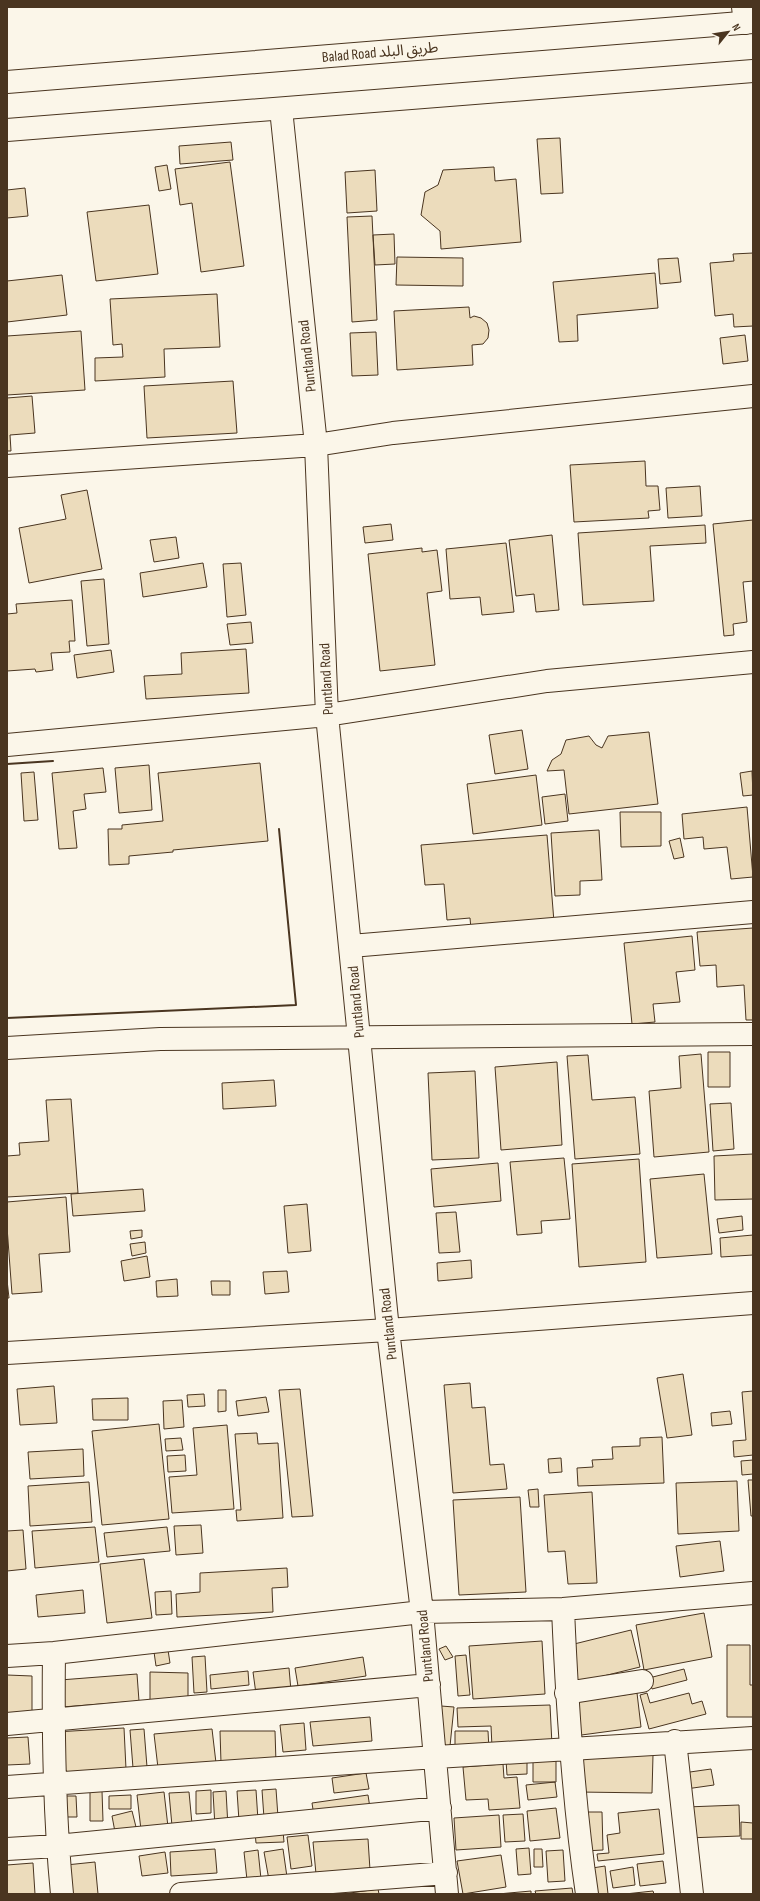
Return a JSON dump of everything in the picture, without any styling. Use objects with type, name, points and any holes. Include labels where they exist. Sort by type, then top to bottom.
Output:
[{"type":"main road","name":"Balad Road طريق البلد","points":[[7,82],[747,17]]},
{"type":"main road","points":[[7,130],[753,71]]},
{"type":"main road","name":"Puntland Road","points":[[281,108],[316,445],[327,715],[388,1330],[422,1612],[447,1894]]},
{"type":"main road","points":[[7,466],[316,445],[393,433],[753,396]]},
{"type":"main road","points":[[7,745],[327,715],[547,681],[753,662]]},
{"type":"main road","points":[[351,946],[753,912]]},
{"type":"main road","points":[[7,1048],[160,1039],[753,1034]]},
{"type":"main road","points":[[7,1352],[388,1330],[753,1303]]},
{"type":"main road","points":[[7,1656],[54,1653],[422,1612],[563,1609],[753,1592]]},
{"type":"main road","points":[[563,1609],[566,1693],[582,1862],[587,1894]]},
{"type":"main road","points":[[54,1653],[53,1721],[58,1846],[62,1894]]},
{"type":"main road","points":[[566,1693],[642,1681]]},
{"type":"main road","points":[[7,1724],[53,1721],[429,1685]]},
{"type":"main road","points":[[7,1787],[674,1741],[753,1738]]},
{"type":"main road","points":[[674,1741],[692,1894]]},
{"type":"main road","points":[[7,1849],[58,1846],[440,1808]]},
{"type":"main road","points":[[182,1894],[446,1873]]},
{"type":"building","points":[[560,138],[563,193],[541,194],[537,139]]},
{"type":"building","points":[[231,142],[233,160],[180,164],[179,146]]},
{"type":"building","points":[[230,162],[244,266],[201,272],[192,203],[180,205],[175,169]]},
{"type":"building","points":[[167,165],[171,189],[159,191],[155,167]]},
{"type":"building","points":[[494,167],[495,181],[516,179],[521,242],[441,249],[440,231],[421,215],[425,192],[438,185],[443,170]]},
{"type":"building","points":[[375,170],[377,211],[347,213],[345,172]]},
{"type":"building","points":[[25,188],[28,216],[7,218],[7,190]]},
{"type":"building","points":[[149,205],[158,274],[96,281],[87,212]]},
{"type":"building","points":[[372,216],[377,320],[352,322],[347,217]]},
{"type":"building","points":[[394,234],[395,264],[375,265],[373,235]]},
{"type":"building","points":[[753,253],[753,326],[734,327],[733,314],[715,316],[710,263],[734,261],[733,254]]},
{"type":"building","points":[[397,257],[463,258],[463,286],[396,285]]},
{"type":"building","points":[[678,258],[681,282],[660,284],[658,259]]},
{"type":"building","points":[[655,273],[658,308],[577,315],[578,341],[559,342],[553,282]]},
{"type":"building","points":[[62,275],[67,315],[7,322],[7,281]]},
{"type":"building","points":[[217,294],[220,347],[164,349],[165,377],[95,381],[95,358],[123,357],[122,344],[113,345],[110,299]]},
{"type":"building","points":[[469,307],[470,318],[474,316],[481,318],[487,323],[489,330],[488,338],[483,344],[472,345],[473,365],[397,370],[394,311]]},
{"type":"building","points":[[81,331],[85,390],[7,395],[7,336]]},
{"type":"building","points":[[376,332],[378,375],[352,376],[350,333]]},
{"type":"building","points":[[745,335],[748,361],[723,364],[720,338]]},
{"type":"building","points":[[233,381],[237,433],[147,438],[144,386]]},
{"type":"building","points":[[32,396],[35,433],[10,435],[11,451],[7,451],[7,398]]},
{"type":"building","points":[[645,461],[646,486],[658,486],[660,510],[648,511],[649,518],[574,522],[570,465]]},
{"type":"building","points":[[700,486],[702,516],[668,518],[666,488]]},
{"type":"building","points":[[87,490],[102,569],[29,583],[19,528],[66,519],[61,495]]},
{"type":"building","points":[[753,520],[753,581],[743,582],[747,622],[733,624],[734,635],[724,636],[713,524]]},
{"type":"building","points":[[391,524],[393,540],[365,543],[363,527]]},
{"type":"building","points":[[705,525],[706,543],[650,546],[654,601],[583,605],[578,533]]},
{"type":"building","points":[[552,535],[559,610],[536,612],[534,594],[516,596],[509,540]]},
{"type":"building","points":[[176,537],[179,558],[154,562],[150,540]]},
{"type":"building","points":[[506,543],[514,612],[482,615],[480,597],[450,599],[446,549]]},
{"type":"building","points":[[422,548],[422,552],[437,550],[442,591],[427,593],[435,665],[380,671],[368,554]]},
{"type":"building","points":[[203,563],[207,587],[143,597],[140,573]]},
{"type":"building","points":[[241,563],[246,615],[227,617],[223,564]]},
{"type":"building","points":[[104,579],[109,644],[87,646],[81,581]]},
{"type":"building","points":[[72,600],[75,641],[69,641],[70,652],[51,653],[53,670],[36,672],[35,669],[7,671],[7,614],[17,613],[16,604]]},
{"type":"building","points":[[251,622],[253,643],[230,645],[227,624]]},
{"type":"building","points":[[246,649],[249,693],[146,699],[144,676],[182,674],[181,653]]},
{"type":"building","points":[[111,650],[114,672],[77,678],[74,655]]},
{"type":"building","points":[[522,730],[528,769],[495,774],[489,735]]},
{"type":"building","points":[[649,732],[658,804],[569,814],[564,770],[547,771],[552,760],[561,754],[566,740],[589,736],[596,745],[602,748],[608,736]]},
{"type":"building","points":[[260,763],[268,841],[173,850],[173,852],[129,856],[129,864],[109,865],[108,829],[122,829],[122,825],[163,821],[158,773]]},
{"type":"building","points":[[149,765],[152,810],[119,813],[115,768]]},
{"type":"building","points":[[103,768],[106,792],[84,794],[86,809],[73,811],[77,848],[59,849],[52,773]]},
{"type":"building","points":[[752,771],[753,795],[743,796],[740,773]]},
{"type":"building","points":[[34,772],[38,820],[24,821],[21,773]]},
{"type":"building","points":[[536,775],[542,825],[473,834],[467,784]]},
{"type":"building","points":[[565,794],[568,821],[545,824],[542,797]]},
{"type":"building","points":[[747,807],[753,877],[731,879],[727,847],[704,849],[703,837],[684,839],[682,814]]},
{"type":"building","points":[[620,812],[661,812],[661,846],[621,847]]},
{"type":"building","points":[[599,830],[602,880],[580,881],[580,895],[555,896],[551,833]]},
{"type":"building","points":[[547,835],[554,922],[471,929],[470,918],[447,920],[444,884],[425,885],[421,845]]},
{"type":"building","points":[[680,838],[684,857],[674,859],[669,841]]},
{"type":"building","points":[[753,928],[753,1020],[746,1020],[744,985],[717,987],[716,965],[700,966],[697,932]]},
{"type":"building","points":[[692,936],[695,970],[676,972],[680,1002],[653,1004],[655,1022],[632,1024],[624,943]]},
{"type":"building","points":[[708,1052],[730,1052],[730,1087],[708,1087]]},
{"type":"building","points":[[701,1054],[709,1152],[654,1157],[649,1091],[681,1088],[679,1056]]},
{"type":"building","points":[[588,1055],[592,1100],[635,1097],[640,1154],[575,1159],[567,1056]]},
{"type":"building","points":[[557,1062],[562,1145],[501,1150],[495,1067]]},
{"type":"building","points":[[475,1071],[479,1158],[432,1160],[428,1073]]},
{"type":"building","points":[[274,1080],[276,1106],[223,1109],[222,1083]]},
{"type":"building","points":[[71,1099],[78,1193],[7,1197],[7,1156],[20,1155],[19,1143],[49,1141],[46,1100]]},
{"type":"building","points":[[731,1103],[734,1149],[713,1151],[710,1104]]},
{"type":"building","points":[[753,1154],[753,1199],[715,1200],[714,1156]]},
{"type":"building","points":[[564,1158],[570,1219],[541,1221],[542,1233],[517,1235],[510,1162]]},
{"type":"building","points":[[639,1159],[646,1262],[579,1267],[572,1164]]},
{"type":"building","points":[[498,1163],[501,1201],[434,1207],[431,1169]]},
{"type":"building","points":[[704,1174],[712,1254],[657,1258],[650,1179]]},
{"type":"building","points":[[143,1189],[145,1211],[73,1216],[71,1194]]},
{"type":"building","points":[[66,1197],[70,1252],[39,1254],[42,1292],[12,1294],[7,1227],[7,1202]]},
{"type":"building","points":[[307,1204],[311,1251],[288,1253],[284,1206]]},
{"type":"building","points":[[456,1212],[460,1252],[439,1253],[436,1213]]},
{"type":"building","points":[[742,1216],[743,1230],[719,1233],[717,1219]]},
{"type":"building","points":[[142,1230],[142,1237],[131,1239],[130,1231]]},
{"type":"building","points":[[753,1235],[753,1255],[721,1257],[720,1238]]},
{"type":"building","points":[[145,1242],[146,1253],[132,1256],[130,1244]]},
{"type":"building","points":[[147,1256],[150,1277],[124,1281],[121,1261]]},
{"type":"building","points":[[471,1260],[472,1278],[438,1281],[437,1263]]},
{"type":"building","points":[[287,1271],[289,1292],[265,1294],[263,1272]]},
{"type":"building","points":[[177,1279],[178,1296],[157,1297],[156,1281]]},
{"type":"building","points":[[7,1280],[9,1298],[7,1298]]},
{"type":"building","points":[[211,1281],[230,1281],[230,1295],[212,1295]]},
{"type":"building","points":[[683,1374],[692,1435],[667,1438],[657,1378]]},
{"type":"building","points":[[470,1383],[472,1408],[485,1407],[490,1465],[504,1464],[507,1489],[453,1493],[444,1385]]},
{"type":"building","points":[[54,1386],[57,1423],[20,1425],[17,1389]]},
{"type":"building","points":[[300,1389],[313,1516],[292,1517],[279,1390]]},
{"type":"building","points":[[218,1390],[226,1390],[226,1411],[218,1412]]},
{"type":"building","points":[[753,1391],[753,1455],[734,1457],[733,1441],[746,1440],[742,1392]]},
{"type":"building","points":[[204,1394],[205,1406],[188,1407],[187,1395]]},
{"type":"building","points":[[266,1397],[269,1412],[238,1416],[236,1401]]},
{"type":"building","points":[[128,1398],[128,1420],[93,1420],[92,1399]]},
{"type":"building","points":[[182,1400],[184,1427],[164,1429],[163,1401]]},
{"type":"building","points":[[730,1411],[732,1424],[712,1426],[711,1413]]},
{"type":"building","points":[[159,1424],[169,1519],[102,1525],[92,1431]]},
{"type":"building","points":[[227,1425],[234,1509],[172,1513],[169,1477],[197,1475],[193,1428]]},
{"type":"building","points":[[257,1433],[258,1444],[278,1443],[283,1518],[237,1521],[236,1510],[241,1510],[235,1434]]},
{"type":"building","points":[[662,1437],[664,1483],[578,1486],[577,1468],[593,1467],[592,1460],[613,1459],[612,1447],[640,1446],[640,1438]]},
{"type":"building","points":[[181,1438],[183,1450],[166,1451],[165,1439]]},
{"type":"building","points":[[83,1449],[84,1476],[30,1479],[28,1452]]},
{"type":"building","points":[[185,1455],[186,1471],[168,1472],[167,1456]]},
{"type":"building","points":[[561,1458],[562,1472],[549,1473],[548,1459]]},
{"type":"building","points":[[753,1460],[753,1474],[742,1475],[741,1461]]},
{"type":"building","points":[[748,1480],[753,1480],[753,1516],[751,1516]]},
{"type":"building","points":[[737,1481],[739,1531],[678,1534],[676,1483]]},
{"type":"building","points":[[89,1482],[92,1522],[30,1526],[28,1486]]},
{"type":"building","points":[[538,1489],[539,1507],[530,1507],[528,1490]]},
{"type":"building","points":[[592,1492],[597,1583],[568,1584],[565,1551],[548,1552],[544,1495]]},
{"type":"building","points":[[520,1497],[526,1592],[459,1595],[453,1500]]},
{"type":"building","points":[[201,1525],[203,1553],[176,1555],[174,1526]]},
{"type":"building","points":[[95,1527],[99,1562],[35,1568],[32,1531]]},
{"type":"building","points":[[167,1527],[170,1551],[107,1557],[104,1533]]},
{"type":"building","points":[[23,1530],[26,1569],[7,1571],[7,1531]]},
{"type":"building","points":[[720,1541],[724,1571],[680,1577],[676,1546]]},
{"type":"building","points":[[144,1559],[152,1618],[107,1623],[100,1564]]},
{"type":"building","points":[[287,1568],[288,1587],[272,1588],[273,1612],[177,1617],[176,1594],[200,1592],[200,1573]]},
{"type":"building","points":[[83,1590],[85,1613],[38,1617],[36,1595]]},
{"type":"building","points":[[171,1591],[172,1614],[156,1615],[155,1592]]},
{"type":"building","points":[[704,1613],[712,1657],[644,1670],[636,1625]]},
{"type":"building","points":[[631,1630],[640,1667],[575,1683],[566,1646]]},
{"type":"building","points":[[542,1641],[545,1694],[473,1699],[469,1646]]},
{"type":"building","points":[[727,1645],[750,1645],[750,1685],[753,1685],[753,1717],[727,1717]]},
{"type":"building","points":[[446,1646],[453,1657],[445,1660],[439,1649]]},
{"type":"building","points":[[168,1650],[170,1663],[156,1666],[154,1652]]},
{"type":"building","points":[[466,1655],[470,1695],[458,1696],[455,1656]]},
{"type":"building","points":[[205,1656],[207,1692],[194,1693],[192,1657]]},
{"type":"building","points":[[363,1657],[366,1676],[298,1686],[295,1668]]},
{"type":"building","points":[[289,1668],[291,1691],[256,1694],[253,1672]]},
{"type":"building","points":[[684,1669],[687,1680],[652,1689],[649,1678]]},
{"type":"building","points":[[248,1671],[249,1685],[211,1689],[210,1675]]},
{"type":"building","points":[[150,1672],[188,1673],[188,1704],[150,1704]]},
{"type":"building","points":[[137,1674],[139,1701],[62,1707],[60,1680]]},
{"type":"building","points":[[7,1675],[32,1676],[32,1716],[7,1715]]},
{"type":"building","points":[[637,1693],[641,1727],[574,1736],[569,1703]]},
{"type":"building","points":[[647,1693],[650,1703],[689,1693],[692,1704],[702,1701],[706,1714],[649,1729],[640,1695]]},
{"type":"building","points":[[550,1705],[552,1745],[492,1747],[491,1726],[458,1727],[457,1708]]},
{"type":"building","points":[[441,1706],[454,1707],[450,1746],[438,1745]]},
{"type":"building","points":[[370,1717],[372,1741],[313,1746],[310,1722]]},
{"type":"building","points":[[304,1723],[306,1750],[283,1752],[280,1725]]},
{"type":"building","points":[[124,1728],[126,1769],[57,1773],[55,1732]]},
{"type":"building","points":[[144,1729],[147,1767],[133,1768],[130,1730]]},
{"type":"building","points":[[212,1729],[216,1763],[158,1768],[154,1734]]},
{"type":"building","points":[[220,1731],[275,1731],[276,1763],[221,1763]]},
{"type":"building","points":[[455,1731],[488,1731],[489,1750],[455,1750]]},
{"type":"building","points":[[28,1737],[30,1764],[7,1765],[7,1738]]},
{"type":"building","points":[[533,1753],[556,1753],[556,1782],[533,1782]]},
{"type":"building","points":[[578,1755],[653,1755],[652,1793],[578,1792]]},
{"type":"building","points":[[506,1760],[527,1760],[527,1774],[507,1775]]},
{"type":"building","points":[[503,1764],[504,1778],[517,1777],[520,1808],[489,1810],[488,1799],[466,1800],[463,1767]]},
{"type":"building","points":[[711,1769],[714,1785],[686,1789],[683,1773]]},
{"type":"building","points":[[366,1773],[369,1789],[334,1793],[332,1778]]},
{"type":"building","points":[[555,1782],[557,1797],[528,1800],[526,1785]]},
{"type":"building","points":[[276,1789],[278,1817],[264,1818],[262,1790]]},
{"type":"building","points":[[211,1790],[211,1813],[196,1814],[196,1791]]},
{"type":"building","points":[[256,1790],[258,1820],[239,1821],[237,1791]]},
{"type":"building","points":[[90,1791],[102,1791],[103,1821],[90,1821]]},
{"type":"building","points":[[226,1791],[228,1827],[215,1827],[213,1792]]},
{"type":"building","points":[[164,1792],[168,1827],[141,1830],[137,1795]]},
{"type":"building","points":[[189,1792],[192,1824],[172,1826],[169,1793]]},
{"type":"building","points":[[131,1795],[131,1809],[109,1809],[109,1796]]},
{"type":"building","points":[[368,1795],[370,1808],[314,1816],[312,1803]]},
{"type":"building","points":[[58,1796],[76,1796],[77,1817],[58,1817]]},
{"type":"building","points":[[739,1805],[740,1836],[687,1838],[686,1807]]},
{"type":"building","points":[[556,1808],[560,1838],[530,1841],[527,1811]]},
{"type":"building","points":[[659,1809],[664,1854],[598,1861],[597,1854],[609,1853],[607,1835],[620,1833],[618,1813]]},
{"type":"building","points":[[132,1811],[136,1827],[115,1832],[112,1816]]},
{"type":"building","points":[[583,1812],[602,1812],[603,1850],[584,1851]]},
{"type":"building","points":[[523,1814],[525,1841],[505,1842],[503,1815]]},
{"type":"building","points":[[499,1815],[501,1847],[456,1850],[454,1818]]},
{"type":"building","points":[[741,1822],[753,1823],[753,1839],[741,1839]]},
{"type":"building","points":[[283,1831],[284,1842],[256,1843],[255,1832]]},
{"type":"building","points":[[308,1835],[312,1866],[291,1869],[287,1837]]},
{"type":"building","points":[[368,1839],[370,1870],[316,1874],[313,1842]]},
{"type":"building","points":[[529,1848],[531,1874],[518,1875],[516,1849]]},
{"type":"building","points":[[215,1849],[217,1873],[171,1876],[170,1852]]},
{"type":"building","points":[[283,1849],[287,1877],[269,1880],[264,1852]]},
{"type":"building","points":[[534,1849],[542,1849],[543,1867],[534,1867]]},
{"type":"building","points":[[258,1850],[261,1879],[247,1880],[244,1852]]},
{"type":"building","points":[[563,1850],[565,1881],[548,1882],[546,1851]]},
{"type":"building","points":[[165,1852],[168,1873],[142,1876],[139,1856]]},
{"type":"building","points":[[501,1855],[506,1887],[463,1894],[457,1861]]},
{"type":"building","points":[[663,1861],[666,1883],[640,1886],[637,1864]]},
{"type":"building","points":[[95,1862],[98,1894],[69,1894],[66,1865]]},
{"type":"building","points":[[33,1863],[35,1894],[7,1894],[7,1865]]},
{"type":"building","points":[[605,1866],[608,1894],[589,1894],[586,1869]]},
{"type":"building","points":[[633,1867],[635,1885],[613,1888],[610,1871]]},
{"type":"building","points":[[572,1888],[573,1894],[536,1894],[535,1891]]},
{"type":"building","points":[[378,1889],[379,1894],[343,1894]]},
{"type":"building","points":[[531,1891],[531,1894],[498,1894]]},
{"type":"building","points":[[653,1891],[654,1894],[625,1894]]},
{"type":"wall","points":[[7,764],[53,761]]},
{"type":"wall","points":[[7,1018],[296,1005],[279,829]]}]
